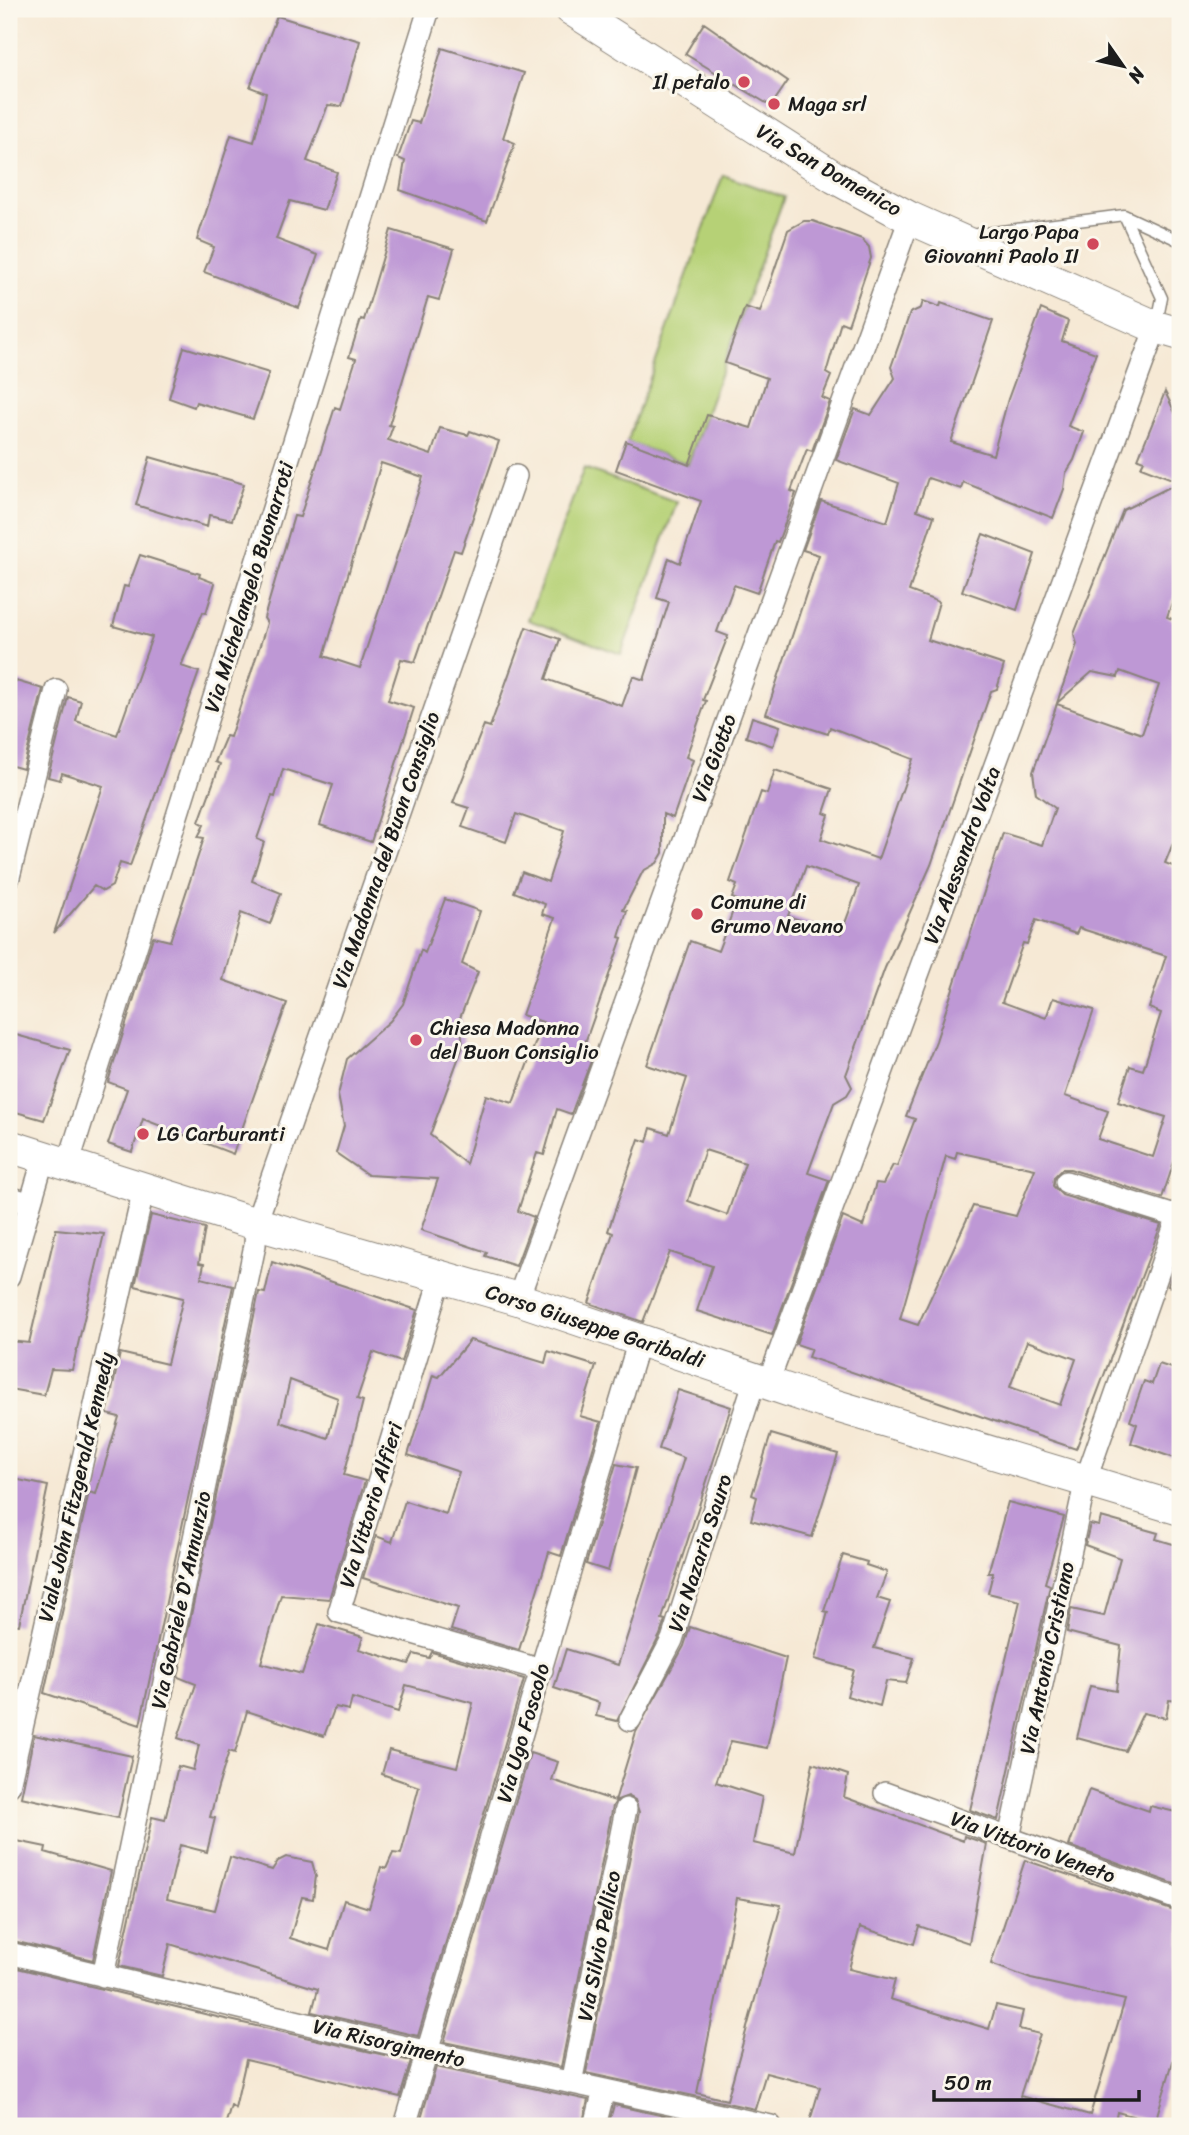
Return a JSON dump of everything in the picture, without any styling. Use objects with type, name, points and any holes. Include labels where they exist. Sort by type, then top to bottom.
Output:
[{"type":"street","name":"Via Michelangelo Buonarroti","points":[[9,1276],[30,1204],[56,1161],[429,9]]},
{"type":"street","name":"Via San Domenico","points":[[571,9],[834,177],[910,218],[1168,331]]},
{"type":"street","name":"Via Giotto","points":[[518,1299],[910,218]]},
{"type":"street","name":"Via Alessandro Volta","points":[[762,1381],[1168,331]]},
{"type":"street","name":"Via Madonna del Buon Consiglio","points":[[256,1223],[516,476]]},
{"type":"street","points":[[9,877],[56,690]]},
{"type":"street","name":"Corso Giuseppe Garibaldi","points":[[9,1146],[256,1223],[518,1299],[762,1381],[1089,1471],[1180,1509]]},
{"type":"street","points":[[1066,1182],[1179,1214]]},
{"type":"street","name":"Viale John Fitzgerald Kennedy","points":[[9,1786],[144,1188]]},
{"type":"street","points":[[9,1197],[30,1204]]},
{"type":"street","name":"Via Antonio Cristiano","points":[[1009,1838],[1089,1471],[1179,1214]]},
{"type":"street","name":"Via Gabriele D'Annunzio","points":[[103,1976],[255,1245],[256,1223]]},
{"type":"street","name":"Via Vittorio Alfieri","points":[[440,1276],[339,1612],[542,1670]]},
{"type":"street","name":"Via Ugo Foscolo","points":[[405,2126],[639,1340]]},
{"type":"street","name":"Via Nazario Sauro","points":[[631,1720],[672,1640],[762,1381]]},
{"type":"street","name":"Via Vittorio Veneto","points":[[885,1793],[1180,1900]]},
{"type":"street","name":"Via Silvio Pellico","points":[[571,2083],[626,1809]]},
{"type":"street","name":"Via Risorgimento","points":[[9,1954],[429,2052],[771,2126]]},
{"type":"street","points":[[596,2126],[604,2090]]},
{"type":"lane","points":[[1124,215],[1162,298],[1168,331]]},
{"type":"lane","points":[[955,237],[1124,215],[1180,241]]},
{"type":"green space","points":[[723,175],[784,197],[688,464],[627,442]]},
{"type":"green space","points":[[584,468],[677,502],[621,654],[528,620]]},
{"type":"building","points":[[277,16],[360,41],[342,106],[328,105],[307,161],[337,172],[324,210],[290,201],[276,239],[318,255],[299,308],[204,272],[214,247],[197,240],[231,135],[254,142],[266,93],[250,87]]},
{"type":"building","points":[[704,23],[788,81],[771,106],[685,54]]},
{"type":"building","points":[[442,48],[524,73],[503,138],[515,143],[487,221],[400,190],[405,161],[398,158],[411,121],[419,123]]},
{"type":"building","points":[[804,221],[813,221],[862,239],[869,247],[871,258],[848,325],[841,322],[826,373],[831,376],[822,398],[830,401],[812,451],[807,449],[791,491],[796,493],[778,542],[775,541],[757,593],[734,585],[717,632],[728,636],[703,700],[706,701],[686,757],[693,760],[673,818],[663,814],[663,853],[657,863],[643,871],[623,910],[627,911],[619,937],[622,938],[580,1057],[591,1061],[571,1114],[557,1109],[544,1155],[537,1153],[518,1211],[534,1217],[516,1266],[485,1256],[487,1252],[421,1230],[438,1179],[368,1175],[336,1153],[344,1126],[338,1095],[347,1059],[390,1021],[403,1004],[421,950],[425,953],[445,899],[480,911],[462,964],[478,972],[460,1018],[463,1046],[430,1135],[466,1164],[486,1095],[513,1103],[543,1022],[522,1015],[555,918],[542,914],[545,904],[514,892],[522,872],[548,882],[564,831],[516,814],[506,842],[462,827],[469,808],[453,803],[484,725],[490,727],[526,627],[560,639],[546,679],[622,706],[633,676],[644,680],[669,602],[657,598],[669,558],[680,563],[701,501],[616,470],[626,441],[689,465],[707,415],[751,428],[767,378],[725,363],[745,307],[760,312],[788,230]]},
{"type":"building","points":[[391,230],[454,249],[439,300],[428,297],[389,425],[393,426],[388,440],[431,455],[440,428],[468,435],[470,431],[499,441],[461,552],[454,550],[415,662],[401,659],[388,700],[414,708],[371,842],[320,825],[333,785],[283,769],[275,797],[272,796],[257,839],[264,842],[252,881],[281,893],[270,924],[241,913],[223,980],[287,1003],[233,1154],[143,1119],[132,1152],[108,1144],[127,1089],[108,1082],[153,937],[170,941],[204,838],[198,837],[204,825],[199,822],[220,764],[215,762],[226,736],[230,737],[267,623],[264,618],[294,516],[300,517],[335,407],[340,409],[356,359],[349,357],[361,319],[364,320]],"holes":[[[381,463],[423,477],[360,668],[324,656]]]},
{"type":"building","points":[[923,301],[940,307],[941,303],[993,321],[951,442],[993,455],[1008,399],[1041,309],[1068,321],[1062,341],[1096,353],[1068,426],[1084,432],[1066,473],[1064,489],[1053,518],[963,482],[961,489],[928,478],[917,510],[934,516],[909,591],[939,602],[928,640],[1004,665],[997,689],[991,691],[931,865],[885,968],[846,1075],[852,1087],[847,1095],[834,1103],[808,1173],[829,1180],[772,1335],[697,1311],[712,1266],[670,1252],[643,1322],[589,1303],[613,1233],[608,1231],[639,1139],[647,1142],[651,1128],[669,1134],[687,1078],[647,1065],[690,941],[718,951],[737,900],[732,898],[737,885],[730,882],[761,792],[767,794],[775,770],[832,789],[824,813],[829,815],[821,839],[878,859],[913,759],[830,727],[828,734],[766,714],[819,555],[803,550],[821,501],[887,522],[899,483],[836,460],[855,409],[871,415],[895,378],[891,367],[910,313],[921,308]],"holes":[[[806,866],[859,885],[841,934],[788,916]],[[705,1150],[745,1163],[727,1215],[688,1201]]]},
{"type":"building","points":[[184,347],[269,373],[253,419],[196,402],[194,407],[169,398]]},
{"type":"building","points":[[1165,392],[1180,423],[1180,482],[1141,467],[1144,461],[1138,459]]},
{"type":"building","points":[[150,457],[244,484],[232,520],[209,515],[207,527],[136,505]]},
{"type":"building","points":[[1180,482],[1180,580],[1167,617],[1180,622],[1180,826],[1165,863],[1180,869],[1180,1144],[1162,1198],[1070,1169],[1062,1169],[1054,1177],[1053,1186],[1062,1195],[1161,1225],[1076,1449],[808,1357],[811,1349],[796,1344],[843,1217],[863,1226],[876,1183],[883,1184],[893,1165],[897,1166],[915,1119],[906,1116],[936,1041],[1003,833],[1042,845],[1055,808],[1036,794],[1033,772],[1057,704],[1142,734],[1159,685],[1120,671],[1118,677],[1092,672],[1057,703],[1077,644],[1074,634],[1123,510]],"holes":[[[1036,920],[1076,934],[1079,928],[1166,956],[1149,1008],[1161,1013],[1143,1070],[1130,1066],[1118,1102],[1166,1117],[1153,1157],[1098,1139],[1108,1111],[1065,1096],[1094,1010],[1053,998],[1046,1018],[1002,1002],[1023,943],[1027,944]],[[957,1152],[1035,1169],[1016,1216],[973,1206],[918,1325],[900,1319],[946,1156],[955,1159]],[[1027,1341],[1076,1359],[1060,1405],[1010,1387]]]},
{"type":"building","points":[[983,534],[1035,554],[1017,610],[962,591]]},
{"type":"building","points":[[140,555],[200,574],[199,577],[215,583],[206,613],[203,612],[181,666],[199,672],[130,866],[120,863],[112,886],[103,891],[94,886],[54,933],[103,786],[62,773],[60,780],[48,777],[68,697],[81,701],[76,721],[117,735],[152,637],[113,626],[124,586],[128,587]]},
{"type":"building","points":[[9,679],[43,689],[23,769],[9,765]]},
{"type":"building","points":[[752,717],[780,726],[773,746],[746,737]]},
{"type":"building","points":[[9,1033],[70,1050],[44,1120],[9,1110]]},
{"type":"building","points":[[151,1215],[205,1228],[199,1263],[204,1264],[201,1278],[233,1286],[140,1725],[44,1693],[89,1492],[96,1494],[119,1417],[107,1414],[120,1353],[167,1364],[183,1298],[135,1286]]},
{"type":"building","points":[[56,1229],[104,1234],[72,1370],[51,1369],[44,1395],[9,1389],[9,1341],[29,1343]]},
{"type":"building","points":[[1180,1250],[1180,1290],[1168,1286]]},
{"type":"building","points":[[272,1262],[417,1310],[401,1362],[373,1352],[357,1399],[363,1401],[344,1475],[365,1481],[329,1599],[281,1595],[261,1663],[302,1674],[319,1624],[363,1637],[359,1649],[409,1664],[414,1654],[429,1658],[432,1652],[524,1679],[418,2036],[312,2012],[318,1989],[170,1944],[162,1976],[119,1966],[152,1817],[165,1820],[178,1766],[193,1770],[199,1745],[178,1738],[196,1684],[178,1677],[259,1292],[265,1293]],"holes":[[[290,1380],[338,1398],[328,1438],[280,1422]],[[406,1685],[473,1703],[457,1767],[389,1750],[382,1774],[419,1787],[401,1854],[393,1853],[386,1869],[381,1867],[369,1908],[344,1900],[329,1950],[290,1938],[302,1897],[313,1899],[316,1876],[312,1862],[286,1857],[278,1861],[272,1870],[230,1857],[215,1910],[167,1899],[180,1845],[207,1852],[215,1818],[210,1817],[218,1787],[229,1751],[235,1753],[247,1711],[324,1736],[335,1707],[349,1710],[352,1698],[398,1712]]]},
{"type":"building","points":[[470,1340],[545,1363],[548,1351],[596,1366],[580,1416],[601,1422],[561,1556],[549,1552],[519,1650],[451,1630],[458,1608],[363,1578],[376,1536],[392,1542],[405,1501],[446,1514],[459,1472],[408,1455],[433,1375],[439,1377]]},
{"type":"building","points":[[1159,1364],[1180,1371],[1180,1460],[1131,1443],[1137,1424],[1130,1421],[1144,1381],[1152,1384]]},
{"type":"building","points":[[678,1390],[731,1407],[662,1619],[665,1620],[660,1635],[617,1721],[596,1716],[599,1703],[554,1688],[566,1649],[618,1665],[684,1458],[659,1449]]},
{"type":"building","points":[[771,1434],[838,1454],[812,1537],[751,1520],[757,1497],[752,1495]]},
{"type":"building","points":[[616,1464],[636,1468],[608,1571],[586,1564]]},
{"type":"building","points":[[9,1478],[48,1486],[19,1625],[9,1624]]},
{"type":"building","points":[[1008,1502],[1064,1517],[1045,1583],[1050,1585],[998,1820],[970,1810],[1020,1601],[988,1593],[993,1573],[988,1573]]},
{"type":"building","points":[[1101,1517],[1158,1533],[1156,1539],[1180,1546],[1180,1701],[1169,1700],[1166,1718],[1143,1713],[1125,1751],[1077,1738],[1090,1686],[1116,1691],[1121,1646],[1067,1632],[1071,1609],[1104,1616],[1120,1558],[1085,1545],[1090,1524],[1099,1526]]},
{"type":"building","points":[[843,1555],[867,1562],[866,1565],[887,1572],[877,1598],[890,1602],[874,1648],[914,1658],[906,1683],[886,1681],[880,1706],[847,1696],[854,1670],[815,1659],[828,1612],[824,1611]]},
{"type":"building","points":[[690,1627],[786,1658],[767,1748],[731,1741],[716,1782],[762,1797],[753,1843],[795,1853],[813,1763],[848,1775],[844,1797],[963,1841],[964,1836],[987,1844],[969,1943],[919,1926],[914,1944],[860,1927],[849,1969],[895,1980],[890,1999],[989,2029],[996,2005],[1023,2011],[1019,2029],[1040,2034],[1020,2096],[1090,2115],[1125,2000],[1031,1979],[991,1964],[1025,1860],[1180,1913],[1180,2038],[1155,2122],[1117,2112],[1114,2126],[830,2126],[810,2121],[820,2087],[766,2073],[755,2109],[586,2073],[639,1812],[635,1800],[628,1796],[617,1800],[613,1806],[561,2067],[444,2042],[530,1753],[558,1762],[552,1780],[615,1801],[636,1732],[684,1646]],"holes":[[[737,1898],[781,1905],[727,2100],[697,2093]]]},
{"type":"building","points":[[34,1735],[132,1756],[118,1818],[21,1797]]},
{"type":"building","points":[[1089,1790],[1149,1811],[1150,1806],[1180,1813],[1180,1886],[1069,1846]]},
{"type":"building","points":[[12,1840],[46,1847],[45,1852],[111,1871],[93,1960],[9,1940],[9,1853]]},
{"type":"building","points":[[9,1966],[411,2061],[400,2097],[246,2060],[235,2108],[231,2105],[225,2126],[9,2126]]},
{"type":"building","points":[[436,2067],[588,2100],[582,2126],[419,2126]]},
{"type":"building","points":[[614,2105],[710,2126],[608,2126]]},
{"type":"place","name":"Il petalo","points":[[744,82]]},
{"type":"place","name":"Maga srl","points":[[774,104]]},
{"type":"place","name":"Largo Papa Giovanni Paolo II","points":[[1093,244]]},
{"type":"place","name":"Comune di Grumo Nevano","points":[[697,914]]},
{"type":"place","name":"Chiesa Madonna del Buon Consiglio","points":[[416,1040]]},
{"type":"place","name":"LG Carburanti","points":[[143,1134]]}]
